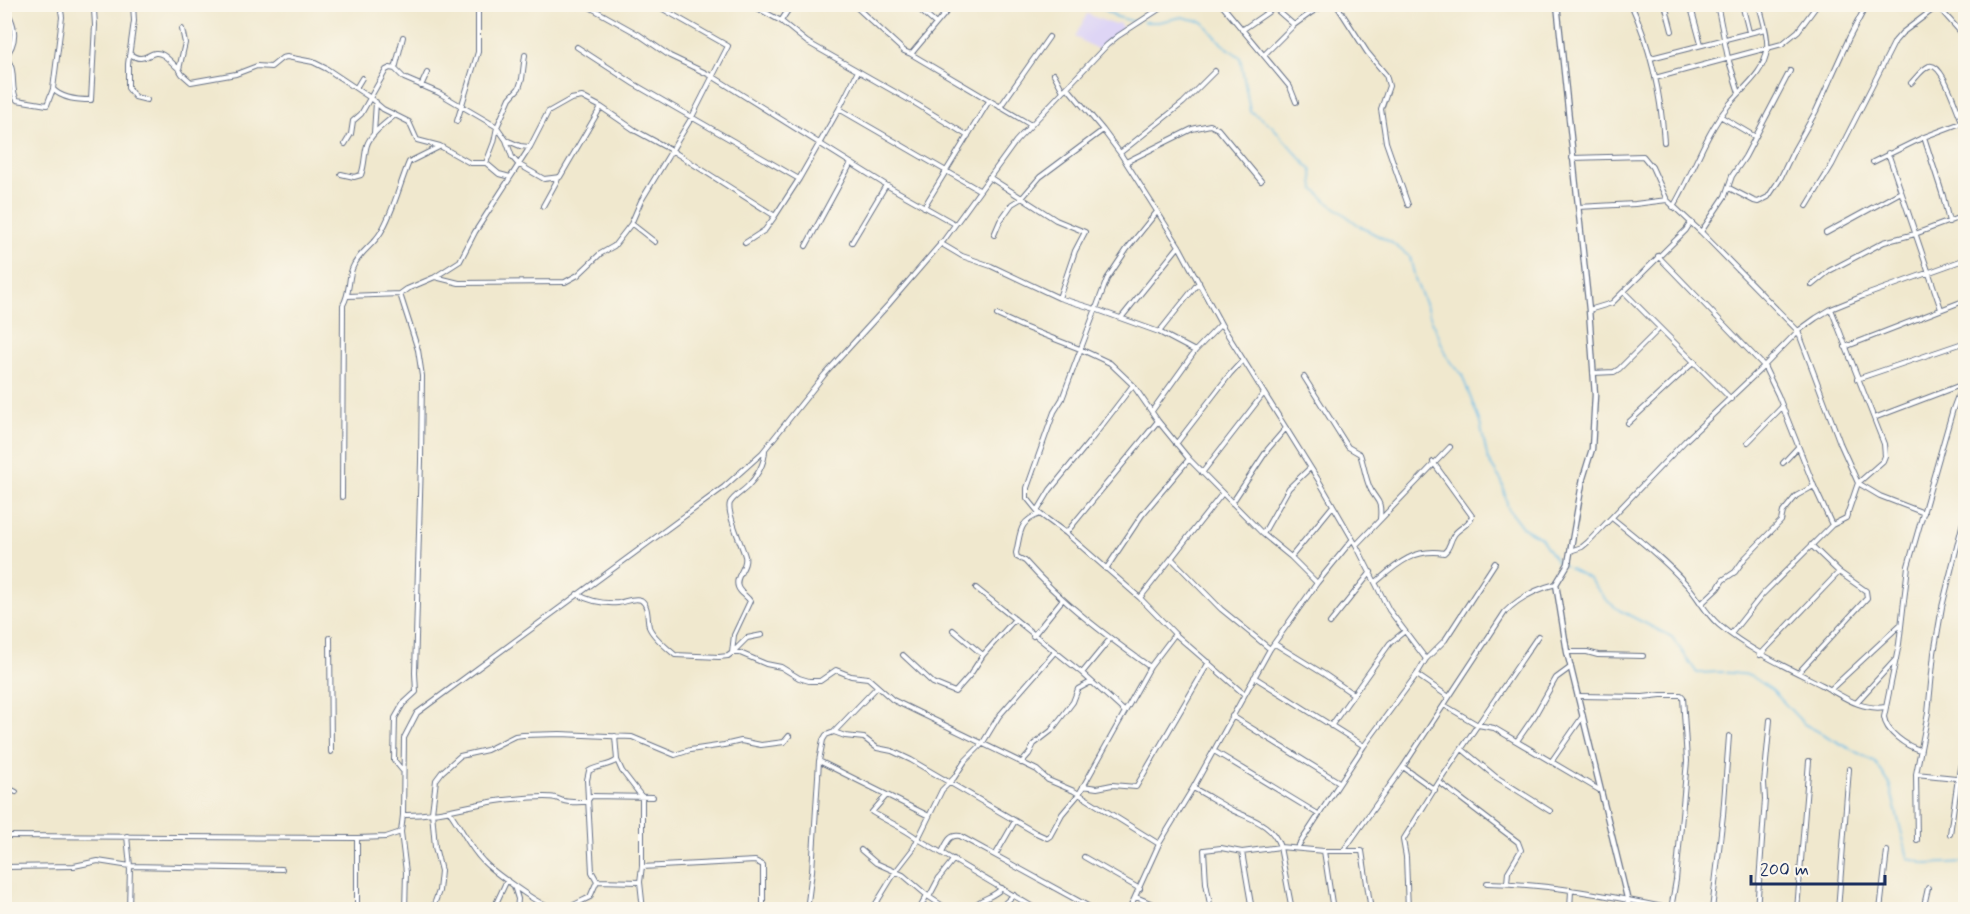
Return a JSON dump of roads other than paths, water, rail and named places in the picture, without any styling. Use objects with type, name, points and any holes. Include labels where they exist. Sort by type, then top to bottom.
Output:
[{"type":"street","points":[[4,16],[10,17],[14,25],[13,47],[5,58],[9,61],[13,75],[13,94],[17,100],[47,105],[53,89],[62,17],[60,4]]},
{"type":"street","points":[[53,89],[67,98],[91,99],[95,31],[94,10],[89,4]]},
{"type":"street","points":[[133,4],[134,21],[128,88],[135,97],[147,100]]},
{"type":"street","points":[[457,121],[478,52],[478,4]]},
{"type":"street","points":[[584,4],[638,34],[670,56],[712,76],[818,144],[955,224]]},
{"type":"street","points":[[435,278],[459,283],[565,282],[578,275],[600,254],[614,246],[632,224],[641,201],[692,117],[728,46],[654,4]]},
{"type":"street","points":[[750,4],[781,21],[807,42],[968,136]]},
{"type":"street","points":[[781,21],[792,4]]},
{"type":"street","points":[[853,4],[904,51],[1031,125]]},
{"type":"street","points":[[913,4],[936,24]]},
{"type":"street","points":[[911,54],[953,4]]},
{"type":"street","points":[[405,909],[406,872],[400,832],[403,815],[402,770],[404,738],[417,713],[724,487],[765,450],[825,374],[888,305],[940,243],[1016,141],[1107,45],[1167,4]]},
{"type":"street","points":[[1221,4],[1290,87],[1296,102]]},
{"type":"street","points":[[1264,55],[1294,26],[1327,4]]},
{"type":"street","points":[[1336,4],[1367,52],[1386,75],[1389,86],[1381,109],[1386,142],[1408,205]]},
{"type":"street","points":[[1557,4],[1595,395],[1592,449],[1583,478],[1568,564],[1556,584],[1567,652],[1630,909]]},
{"type":"street","points":[[1631,4],[1651,58],[1662,116],[1664,142]]},
{"type":"street","points":[[1665,4],[1672,31]]},
{"type":"street","points":[[1690,4],[1701,45]]},
{"type":"street","points":[[1717,4],[1728,58],[1739,93]]},
{"type":"street","points":[[1742,4],[1749,32]]},
{"type":"street","points":[[1673,207],[1720,116],[1758,72],[1768,49],[1760,4]]},
{"type":"street","points":[[1655,78],[1782,44],[1791,39],[1818,4]]},
{"type":"street","points":[[1729,188],[1758,202],[1768,197],[1816,111],[1867,4]]},
{"type":"street","points":[[1242,30],[1272,6],[1294,26]]},
{"type":"street","points":[[1807,206],[1832,165],[1898,37],[1935,8],[1941,10],[1965,38]]},
{"type":"street","points":[[179,69],[185,43],[182,28]]},
{"type":"street","points":[[1651,58],[1765,29]]},
{"type":"street","points":[[395,69],[403,37]]},
{"type":"street","points":[[1000,107],[1049,37]]},
{"type":"street","points":[[577,47],[603,65],[799,179]]},
{"type":"street","points":[[130,54],[141,60],[154,53],[164,55],[190,82],[236,74],[257,66],[271,67],[282,58],[287,57],[313,63],[356,88],[383,110],[409,122],[417,140],[440,146],[470,163],[486,164],[499,174],[510,177]]},
{"type":"street","points":[[486,164],[497,127],[510,99],[519,88],[525,55]]},
{"type":"street","points":[[1911,82],[1928,66],[1938,69],[1949,87],[1965,130]]},
{"type":"street","points":[[345,144],[351,134],[353,121],[361,114],[386,70],[390,68],[395,69],[404,78],[461,105],[497,127],[518,164],[544,179],[560,177]]},
{"type":"street","points":[[1120,153],[1184,103],[1215,70]]},
{"type":"street","points":[[745,243],[765,230],[775,216],[799,179],[858,71]]},
{"type":"street","points":[[1701,232],[1729,188],[1732,176],[1745,157],[1790,71]]},
{"type":"street","points":[[421,86],[427,73]]},
{"type":"street","points":[[1054,74],[1103,130],[1126,162],[1156,213],[1179,246],[1221,324],[1356,545],[1389,610],[1426,659]]},
{"type":"street","points":[[356,88],[362,78]]},
{"type":"street","points":[[348,296],[400,294],[435,278],[460,261],[475,232],[530,147],[548,112],[572,99],[582,97],[601,106],[636,131],[671,150],[775,216]]},
{"type":"street","points":[[924,207],[989,101]]},
{"type":"street","points":[[374,134],[376,102]]},
{"type":"street","points":[[543,206],[601,106]]},
{"type":"street","points":[[839,109],[979,190]]},
{"type":"street","points":[[341,174],[354,177],[361,175],[368,142],[396,115]]},
{"type":"street","points":[[1720,116],[1754,136]]},
{"type":"street","points":[[1873,162],[1924,137],[1961,123]]},
{"type":"street","points":[[1126,162],[1192,129],[1210,125],[1218,129],[1261,181]]},
{"type":"street","points":[[994,235],[1000,221],[1012,204],[1022,198],[1040,177],[1103,130]]},
{"type":"street","points":[[1924,137],[1949,222]]},
{"type":"street","points":[[506,140],[520,146],[530,147]]},
{"type":"street","points":[[342,497],[343,305],[348,296],[352,270],[360,254],[379,236],[392,213],[409,162],[440,146]]},
{"type":"street","points":[[1888,153],[1930,271],[1941,309]]},
{"type":"street","points":[[1572,158],[1642,156],[1652,167],[1667,200],[1673,207],[1691,222],[1798,331],[1840,443],[1858,483],[1880,496],[1924,513]]},
{"type":"street","points":[[806,246],[851,163]]},
{"type":"street","points":[[989,177],[1056,220],[1085,232],[1075,251],[1059,298]]},
{"type":"street","points":[[852,242],[886,185]]},
{"type":"street","points":[[1826,233],[1901,192]]},
{"type":"street","points":[[1578,207],[1667,200]]},
{"type":"street","points":[[1156,213],[1127,249],[1107,279],[1062,399],[1054,412],[1027,488],[1027,498],[1039,512],[1140,598],[1175,634],[1244,694]]},
{"type":"street","points":[[1812,285],[1829,271],[1884,242],[1915,234],[1965,215]]},
{"type":"street","points":[[1588,310],[1612,303],[1686,230],[1691,222]]},
{"type":"street","points":[[632,224],[655,242]]},
{"type":"street","points":[[940,243],[962,256],[991,266],[1059,298],[1159,332],[1195,351]]},
{"type":"street","points":[[1121,318],[1179,246]]},
{"type":"street","points":[[1658,256],[1764,366],[1832,525]]},
{"type":"street","points":[[1569,551],[1582,547],[1685,441],[1731,399],[1798,331],[1831,309],[1965,259]]},
{"type":"street","points":[[1159,332],[1199,282]]},
{"type":"street","points":[[1624,292],[1731,399]]},
{"type":"street","points":[[400,294],[417,350],[422,376],[415,673],[417,689],[412,697],[400,707],[395,718],[394,760],[402,770]]},
{"type":"street","points":[[1845,346],[1965,300]]},
{"type":"street","points":[[1731,634],[1762,595],[1811,545],[1832,525],[1846,518],[1858,483],[1883,461],[1885,456],[1884,444],[1831,309]]},
{"type":"street","points":[[997,315],[1110,363],[1133,385],[1176,444],[1202,473],[1263,534],[1317,583]]},
{"type":"street","points":[[1152,411],[1195,351],[1221,324]]},
{"type":"street","points":[[1593,372],[1614,372],[1619,369],[1660,328]]},
{"type":"street","points":[[1857,379],[1965,342]]},
{"type":"street","points":[[1176,444],[1243,360]]},
{"type":"street","points":[[1628,423],[1695,361]]},
{"type":"street","points":[[1304,376],[1348,447],[1360,454],[1370,489],[1377,497],[1381,508],[1380,519]]},
{"type":"street","points":[[1874,418],[1964,384]]},
{"type":"street","points":[[1884,720],[1902,624],[1908,566],[1953,409],[1964,384]]},
{"type":"street","points":[[1133,385],[1050,490],[1039,512],[1025,522],[1021,528],[1016,553],[1017,557],[1025,561],[1063,599],[1110,639],[1150,667]]},
{"type":"street","points":[[1202,473],[1264,393]]},
{"type":"street","points":[[1748,442],[1782,407]]},
{"type":"street","points":[[1066,533],[1158,421]]},
{"type":"street","points":[[1232,503],[1268,449],[1286,428]]},
{"type":"street","points":[[1356,545],[1449,447]]},
{"type":"street","points":[[1783,464],[1798,447]]},
{"type":"street","points":[[732,653],[734,635],[750,601],[738,587],[738,579],[745,565],[745,556],[728,506],[761,468],[765,450]]},
{"type":"street","points":[[1106,568],[1142,515],[1189,459]]},
{"type":"street","points":[[1376,582],[1404,559],[1432,551],[1444,553],[1450,548],[1454,535],[1470,522],[1472,516],[1433,462]]},
{"type":"street","points":[[1263,534],[1289,488],[1310,468]]},
{"type":"street","points":[[1701,604],[1723,580],[1735,572],[1745,558],[1781,521],[1783,512],[1796,496],[1814,486]]},
{"type":"street","points":[[1140,598],[1222,494]]},
{"type":"street","points":[[1291,557],[1332,507]]},
{"type":"street","points":[[1917,840],[1916,774],[1928,713],[1942,607],[1965,510]]},
{"type":"street","points":[[1612,517],[1688,585],[1709,616],[1760,655],[1856,703],[1874,709],[1885,707]]},
{"type":"street","points":[[1129,909],[1159,844],[1193,788],[1270,649],[1317,583],[1352,540]]},
{"type":"street","points":[[1798,673],[1867,598],[1866,591],[1839,572],[1811,545]]},
{"type":"street","points":[[1172,559],[1221,609],[1270,649]]},
{"type":"street","points":[[1297,848],[1364,746],[1426,659],[1445,640],[1495,563]]},
{"type":"street","points":[[1330,623],[1371,572]]},
{"type":"street","points":[[1760,655],[1839,572]]},
{"type":"street","points":[[1344,850],[1403,767],[1505,612],[1530,592],[1556,584]]},
{"type":"street","points":[[976,588],[1054,653],[1082,673],[1124,711]]},
{"type":"street","points":[[577,594],[600,602],[618,603],[636,599],[642,601],[645,604],[651,631],[675,655],[724,657],[732,653],[747,638],[762,635]]},
{"type":"street","points":[[1033,636],[1063,599]]},
{"type":"street","points":[[903,655],[933,683],[955,692],[983,655],[1015,619]]},
{"type":"street","points":[[1830,690],[1902,624]]},
{"type":"street","points":[[953,630],[983,655]]},
{"type":"street","points":[[1331,726],[1390,643],[1405,631]]},
{"type":"street","points":[[834,732],[864,738],[877,748],[892,751],[950,782],[1036,834],[1047,838],[1062,814],[1079,794],[1150,667],[1175,634]]},
{"type":"street","points":[[1408,909],[1403,840],[1439,782],[1538,636]]},
{"type":"street","points":[[330,638],[331,752]]},
{"type":"street","points":[[1082,673],[1110,639]]},
{"type":"street","points":[[1275,644],[1353,694]]},
{"type":"street","points":[[1567,652],[1643,656]]},
{"type":"street","points":[[732,653],[740,653],[766,664],[781,667],[806,681],[820,681],[836,670],[851,676],[868,678],[893,700],[1037,770],[1048,780],[1079,794],[1159,844]]},
{"type":"street","points":[[872,909],[907,858],[937,798],[965,761],[982,744],[999,716],[1054,653]]},
{"type":"street","points":[[1856,703],[1896,658]]},
{"type":"street","points":[[1083,786],[1136,787],[1209,662]]},
{"type":"street","points":[[1517,741],[1556,678],[1571,667]]},
{"type":"street","points":[[1417,674],[1449,697]]},
{"type":"street","points":[[1254,677],[1364,746]]},
{"type":"street","points":[[1021,763],[1034,744],[1051,731],[1073,702],[1078,689],[1091,682]]},
{"type":"street","points":[[807,909],[812,871],[819,761],[823,740],[826,735],[834,732],[877,687]]},
{"type":"street","points":[[1487,883],[1571,890],[1672,909],[1687,761],[1683,697],[1681,695],[1578,696]]},
{"type":"street","points":[[1444,705],[1478,725],[1494,728],[1601,791]]},
{"type":"street","points":[[1874,709],[1891,732],[1910,747],[1920,750]]},
{"type":"street","points":[[1232,716],[1340,782]]},
{"type":"street","points":[[1551,762],[1583,716]]},
{"type":"street","points":[[1757,909],[1770,720]]},
{"type":"street","points":[[432,909],[439,891],[441,871],[435,847],[432,812],[436,780],[460,756],[487,750],[515,736],[523,735],[632,738],[675,754],[741,741],[761,745],[784,742],[789,736]]},
{"type":"street","points":[[615,736],[617,760],[622,771],[642,797],[640,882],[644,909]]},
{"type":"street","points":[[1712,909],[1729,736]]},
{"type":"street","points":[[1950,834],[1965,740]]},
{"type":"street","points":[[1462,749],[1496,777],[1550,811]]},
{"type":"street","points":[[1214,751],[1318,814]]},
{"type":"street","points":[[597,881],[592,872],[587,780],[589,771],[608,766],[617,760]]},
{"type":"street","points":[[1797,909],[1809,760]]},
{"type":"street","points":[[819,761],[929,816]]},
{"type":"street","points":[[1403,767],[1435,789]]},
{"type":"street","points":[[1849,769],[1838,907],[1857,909]]},
{"type":"street","points":[[1916,774],[1965,779]]},
{"type":"street","points":[[1439,782],[1518,842],[1521,850],[1508,872],[1507,883]]},
{"type":"street","points":[[4,786],[16,792]]},
{"type":"street","points":[[1193,788],[1234,811],[1259,821],[1277,838],[1292,909]]},
{"type":"street","points":[[887,795],[872,812],[1038,909]]},
{"type":"street","points":[[587,802],[591,796],[653,797]]},
{"type":"street","points":[[403,815],[449,811],[475,804],[505,800],[554,797],[564,801],[587,802]]},
{"type":"street","points":[[449,811],[481,860],[549,908],[557,909],[590,897],[597,881]]},
{"type":"street","points":[[996,854],[1015,821]]},
{"type":"street","points":[[4,836],[357,838],[386,837],[400,832]]},
{"type":"street","points":[[127,836],[130,866],[129,909]]},
{"type":"street","points":[[942,852],[950,837],[960,836],[1095,909]]},
{"type":"street","points":[[357,838],[357,908]]},
{"type":"street","points":[[1211,909],[1206,883],[1204,850],[1221,848],[1242,852],[1280,847],[1324,851],[1362,851],[1371,909]]},
{"type":"street","points":[[861,850],[876,863],[896,871],[949,909]]},
{"type":"street","points":[[1324,851],[1333,909]]},
{"type":"street","points":[[1880,909],[1887,851]]},
{"type":"street","points":[[1242,852],[1252,909]]},
{"type":"street","points":[[1084,857],[1140,889]]},
{"type":"street","points":[[919,909],[954,859]]},
{"type":"street","points":[[4,867],[74,866],[98,861],[130,866],[282,869]]},
{"type":"street","points":[[642,867],[755,861],[763,865],[763,909]]},
{"type":"street","points":[[493,909],[507,880]]},
{"type":"street","points":[[597,881],[640,882]]},
{"type":"street","points":[[514,885],[518,909]]},
{"type":"street","points":[[972,909],[977,901],[994,895],[1002,888]]},
{"type":"street","points":[[1923,909],[1928,888]]},
{"type":"street","points":[[1570,909],[1571,890]]},
{"type":"street","points":[[1005,909],[1005,903],[1014,895]]},
{"type":"street","points":[[1136,897],[1167,909]]},
{"type":"waterway","points":[[1096,4],[1117,17],[1136,22]]},
{"type":"waterway","points":[[1143,22],[1158,22],[1182,17],[1203,22],[1222,44],[1240,57],[1250,111],[1271,125],[1312,171],[1314,189],[1361,227],[1392,243],[1410,257],[1416,282],[1447,357],[1462,375],[1480,423],[1488,460],[1502,482],[1508,508],[1522,527],[1541,538],[1556,561],[1565,566]]},
{"type":"waterway","points":[[1569,568],[1588,578],[1606,600],[1619,610],[1672,637],[1697,673],[1722,672],[1750,675],[1772,690],[1804,724],[1875,762],[1889,783],[1908,858],[1926,864],[1966,862]]}]
